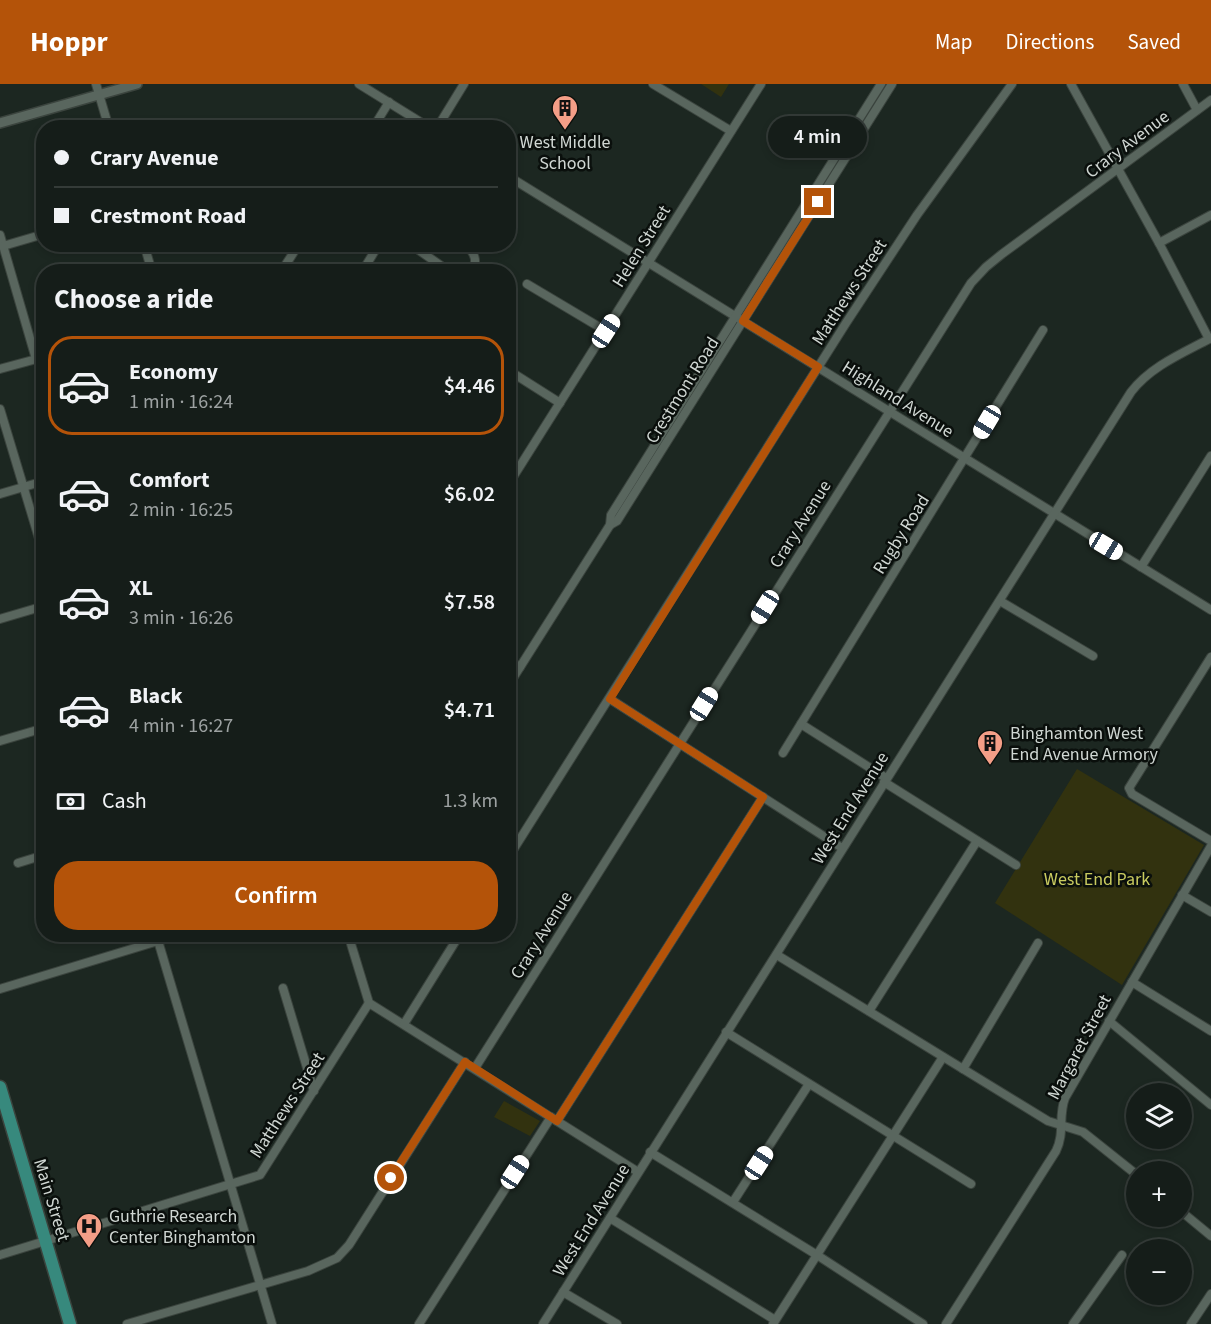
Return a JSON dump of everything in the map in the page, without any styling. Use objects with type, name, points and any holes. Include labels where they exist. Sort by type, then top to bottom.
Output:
[{"type":"main road","name":"Main Street","points":[[0,1087],[70,1324]]},
{"type":"street","points":[[96,84],[108,120]]},
{"type":"street","points":[[0,123],[137,84]]},
{"type":"street","points":[[359,84],[417,120]]},
{"type":"street","points":[[442,120],[464,84]]},
{"type":"street","points":[[653,84],[731,131]]},
{"type":"street","name":"Helen Street","points":[[516,473],[761,84]]},
{"type":"street","name":"Crestmont Road","points":[[516,673],[610,525],[611,516],[881,84]]},
{"type":"street","name":"Crestmont Road","points":[[610,525],[617,521],[892,84]]},
{"type":"street","name":"Matthews Street","points":[[516,846],[818,367],[917,215],[1012,84]]},
{"type":"street","points":[[1071,84],[1210,339]]},
{"type":"street","points":[[1183,84],[1197,110]]},
{"type":"street","name":"Crary Avenue","points":[[475,1068],[964,293],[986,267],[1211,100]]},
{"type":"street","points":[[378,120],[388,102]]},
{"type":"street","points":[[857,123],[864,128]]},
{"type":"street","name":"Highland Avenue","points":[[516,181],[1211,610]]},
{"type":"street","points":[[1159,243],[1211,215]]},
{"type":"street","points":[[798,216],[806,220]]},
{"type":"street","points":[[0,235],[36,346]]},
{"type":"street","points":[[3,246],[36,236]]},
{"type":"street","points":[[421,252],[439,264]]},
{"type":"street","points":[[527,284],[606,331]]},
{"type":"street","name":"Rugby Road","points":[[783,753],[1043,330]]},
{"type":"street","name":"West End Avenue","points":[[543,1324],[885,780],[1140,381],[1154,369],[1210,339]]},
{"type":"street","points":[[0,369],[36,359]]},
{"type":"street","points":[[516,375],[560,403]]},
{"type":"street","points":[[0,409],[36,529]]},
{"type":"street","points":[[1141,567],[1211,456]]},
{"type":"street","points":[[0,494],[36,484]]},
{"type":"street","points":[[1000,602],[1093,656]]},
{"type":"street","points":[[0,619],[36,608]]},
{"type":"street","points":[[1211,657],[1129,788],[1132,794],[1211,841]]},
{"type":"street","points":[[516,665],[520,667]]},
{"type":"street","points":[[610,699],[842,848]]},
{"type":"street","points":[[801,724],[1016,865]]},
{"type":"street","points":[[0,741],[36,730]]},
{"type":"street","points":[[419,1324],[763,797]]},
{"type":"street","points":[[869,1011],[977,841]]},
{"type":"street","name":"Margaret Street","points":[[946,1324],[1056,1151],[1062,1135],[1060,1108],[1065,1098],[1211,846]]},
{"type":"street","points":[[18,863],[36,857]]},
{"type":"street","points":[[1182,895],[1211,912]]},
{"type":"street","points":[[0,989],[145,942]]},
{"type":"street","points":[[158,942],[272,1324]]},
{"type":"street","points":[[350,942],[369,1003],[638,1172]]},
{"type":"street","points":[[404,1024],[455,942]]},
{"type":"street","points":[[963,1069],[1038,943]]},
{"type":"street","points":[[777,955],[1048,1121],[1083,1132],[1126,1166]]},
{"type":"street","points":[[1131,982],[1211,1030]]},
{"type":"street","points":[[283,988],[314,1091]]},
{"type":"street","name":"Matthews Street","points":[[0,1255],[256,1177],[263,1171],[369,1003]]},
{"type":"street","points":[[1109,1021],[1211,1105]]},
{"type":"street","points":[[726,1032],[971,1184]]},
{"type":"street","points":[[610,1218],[774,1322],[943,1056]]},
{"type":"street","points":[[127,1324],[308,1271],[331,1262],[342,1253],[465,1062]]},
{"type":"street","points":[[734,1202],[809,1084]]},
{"type":"street","points":[[650,1152],[734,1202],[923,1324]]},
{"type":"street","points":[[1192,1220],[1211,1236]]},
{"type":"street","points":[[1072,1324],[1122,1255]]},
{"type":"street","points":[[563,1292],[616,1324]]},
{"type":"street","points":[[1191,1324],[1211,1293]]},
{"type":"green space","points":[[701,84],[729,84],[721,97]]},
{"type":"green space","name":"West End Park","points":[[1077,769],[1204,845],[1122,985],[995,903]]},
{"type":"green space","points":[[504,1101],[540,1121],[530,1136],[494,1117]]},
{"type":"place","name":"West Middle School","points":[[565,131]]},
{"type":"place","name":"Binghamton West End Avenue Armory","points":[[990,766]]},
{"type":"place","name":"Guthrie Research Center Binghamton","points":[[89,1249]]},
{"type":"route","points":[[391,1178],[465,1062],[557,1121],[763,797],[610,699],[818,367],[743,321],[818,202]]}]
